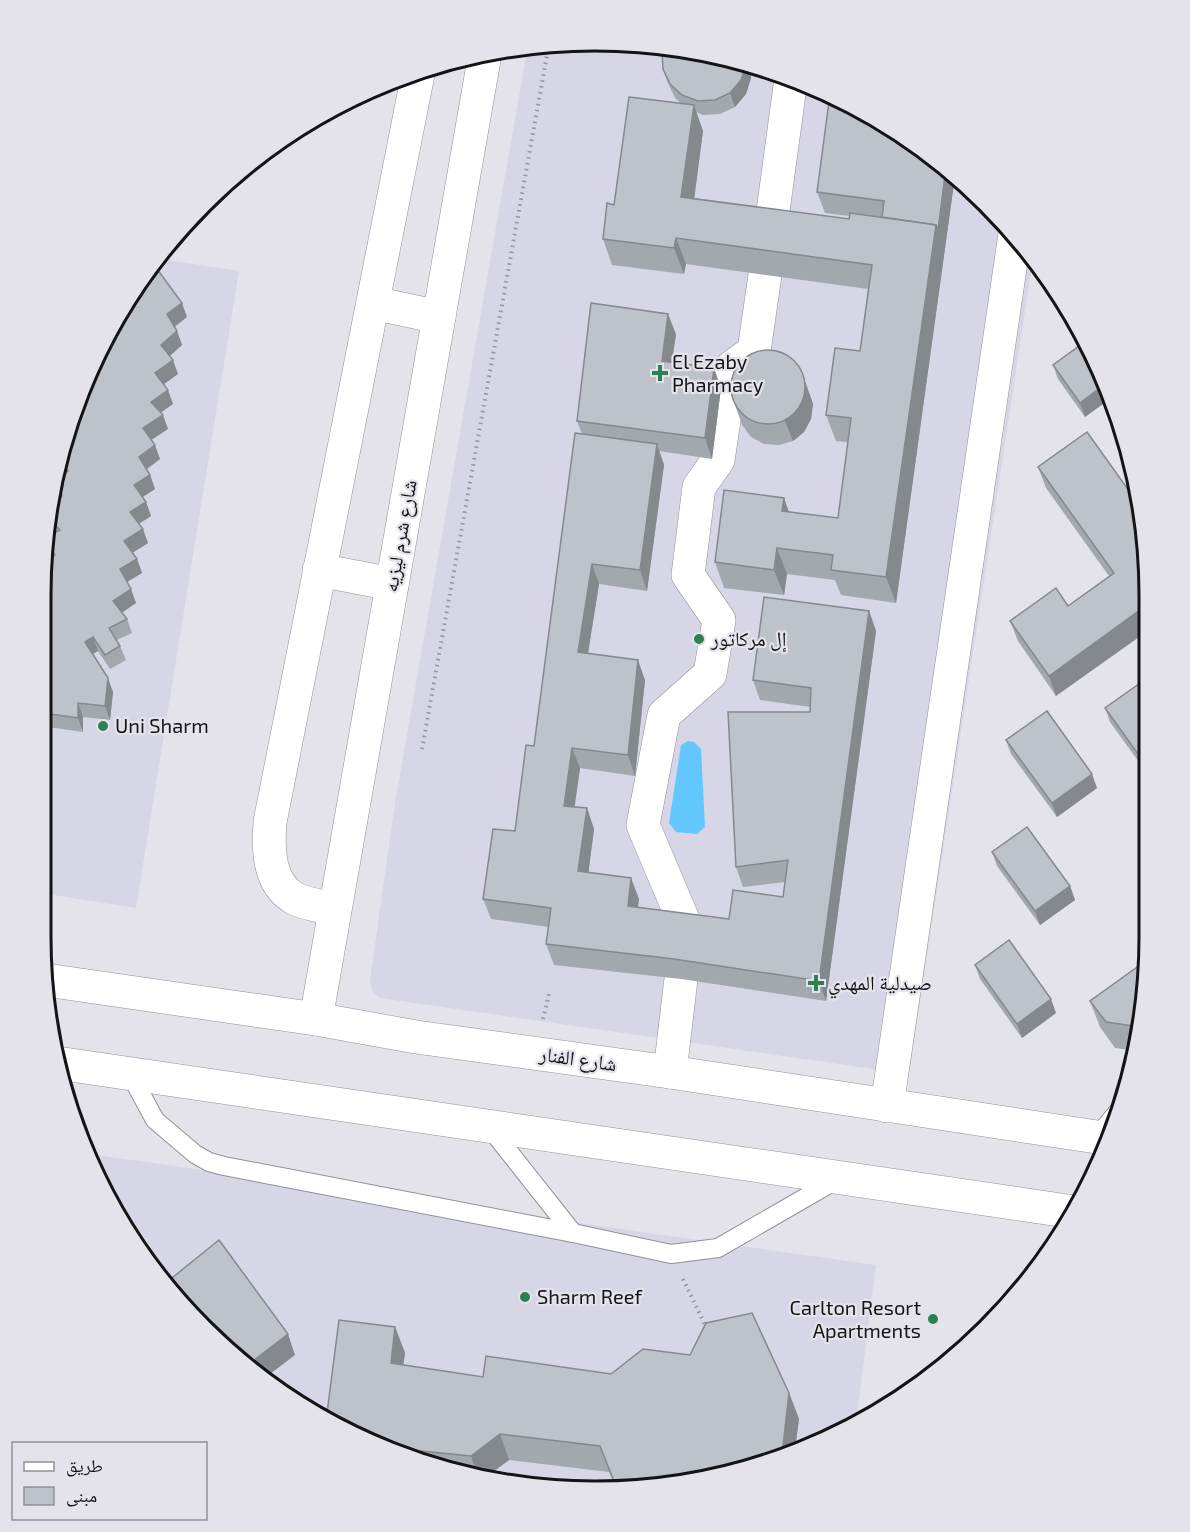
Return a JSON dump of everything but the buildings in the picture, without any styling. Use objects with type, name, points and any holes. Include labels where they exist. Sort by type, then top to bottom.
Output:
[{"type":"street","name":"شارع شرم ليزيه","points":[[316,1019],[484,62]]},
{"type":"street","points":[[334,909],[295,899],[283,890],[274,875],[268,846],[270,822],[417,81]]},
{"type":"street","points":[[770,233],[790,87]]},
{"type":"street","points":[[887,1106],[1013,247]]},
{"type":"street","points":[[689,934],[644,825],[664,715],[710,674],[719,620],[688,574],[699,487],[718,460],[732,368],[754,351],[765,275]]},
{"type":"street","points":[[373,303],[439,317]]},
{"type":"street","points":[[319,570],[392,584]]},
{"type":"street","points":[[670,1072],[681,979]]},
{"type":"street","name":"شارع الفنار","points":[[53,981],[1101,1138]]},
{"type":"street","points":[[67,1064],[1065,1211]]},
{"type":"lane","points":[[130,1074],[155,1120],[195,1154],[209,1162],[671,1254],[718,1248],[839,1178]]},
{"type":"lane","points":[[488,1126],[573,1233]]},
{"type":"path","points":[[422,749],[547,53]]},
{"type":"path","points":[[671,1254],[711,1338]]},
{"type":"shaded area","name":"إل مركاتور","points":[[559,52],[631,52],[701,61],[770,80],[803,92],[867,124],[926,163],[980,210],[1031,270],[909,1074],[380,998],[372,992],[370,980],[395,803],[526,56]]},
{"type":"shaded area","name":"Uni Sharm","points":[[166,260],[239,271],[136,908],[51,895],[52,559],[61,489],[80,420],[92,387],[124,323]]},
{"type":"shaded area","name":"Sharm Reef","points":[[97,1155],[876,1265],[857,1413],[803,1440],[770,1452],[701,1471],[631,1480],[559,1480],[524,1476],[489,1471],[454,1462],[387,1440],[323,1408],[264,1369],[210,1322],[163,1268],[124,1209]]},
{"type":"water","points":[[688,741],[694,742],[701,749],[705,827],[697,834],[676,832],[669,823],[681,745]]},
{"type":"place","name":"El Ezaby Pharmacy","points":[[660,373]]},
{"type":"place","name":"إل مركاتور","points":[[699,639]]},
{"type":"place","name":"Uni Sharm","points":[[103,726]]},
{"type":"place","name":"صيدلية المهدي","points":[[816,983]]},
{"type":"place","name":"Sharm Reef","points":[[525,1297]]},
{"type":"place","name":"Carlton Resort Apartments","points":[[933,1319]]}]
